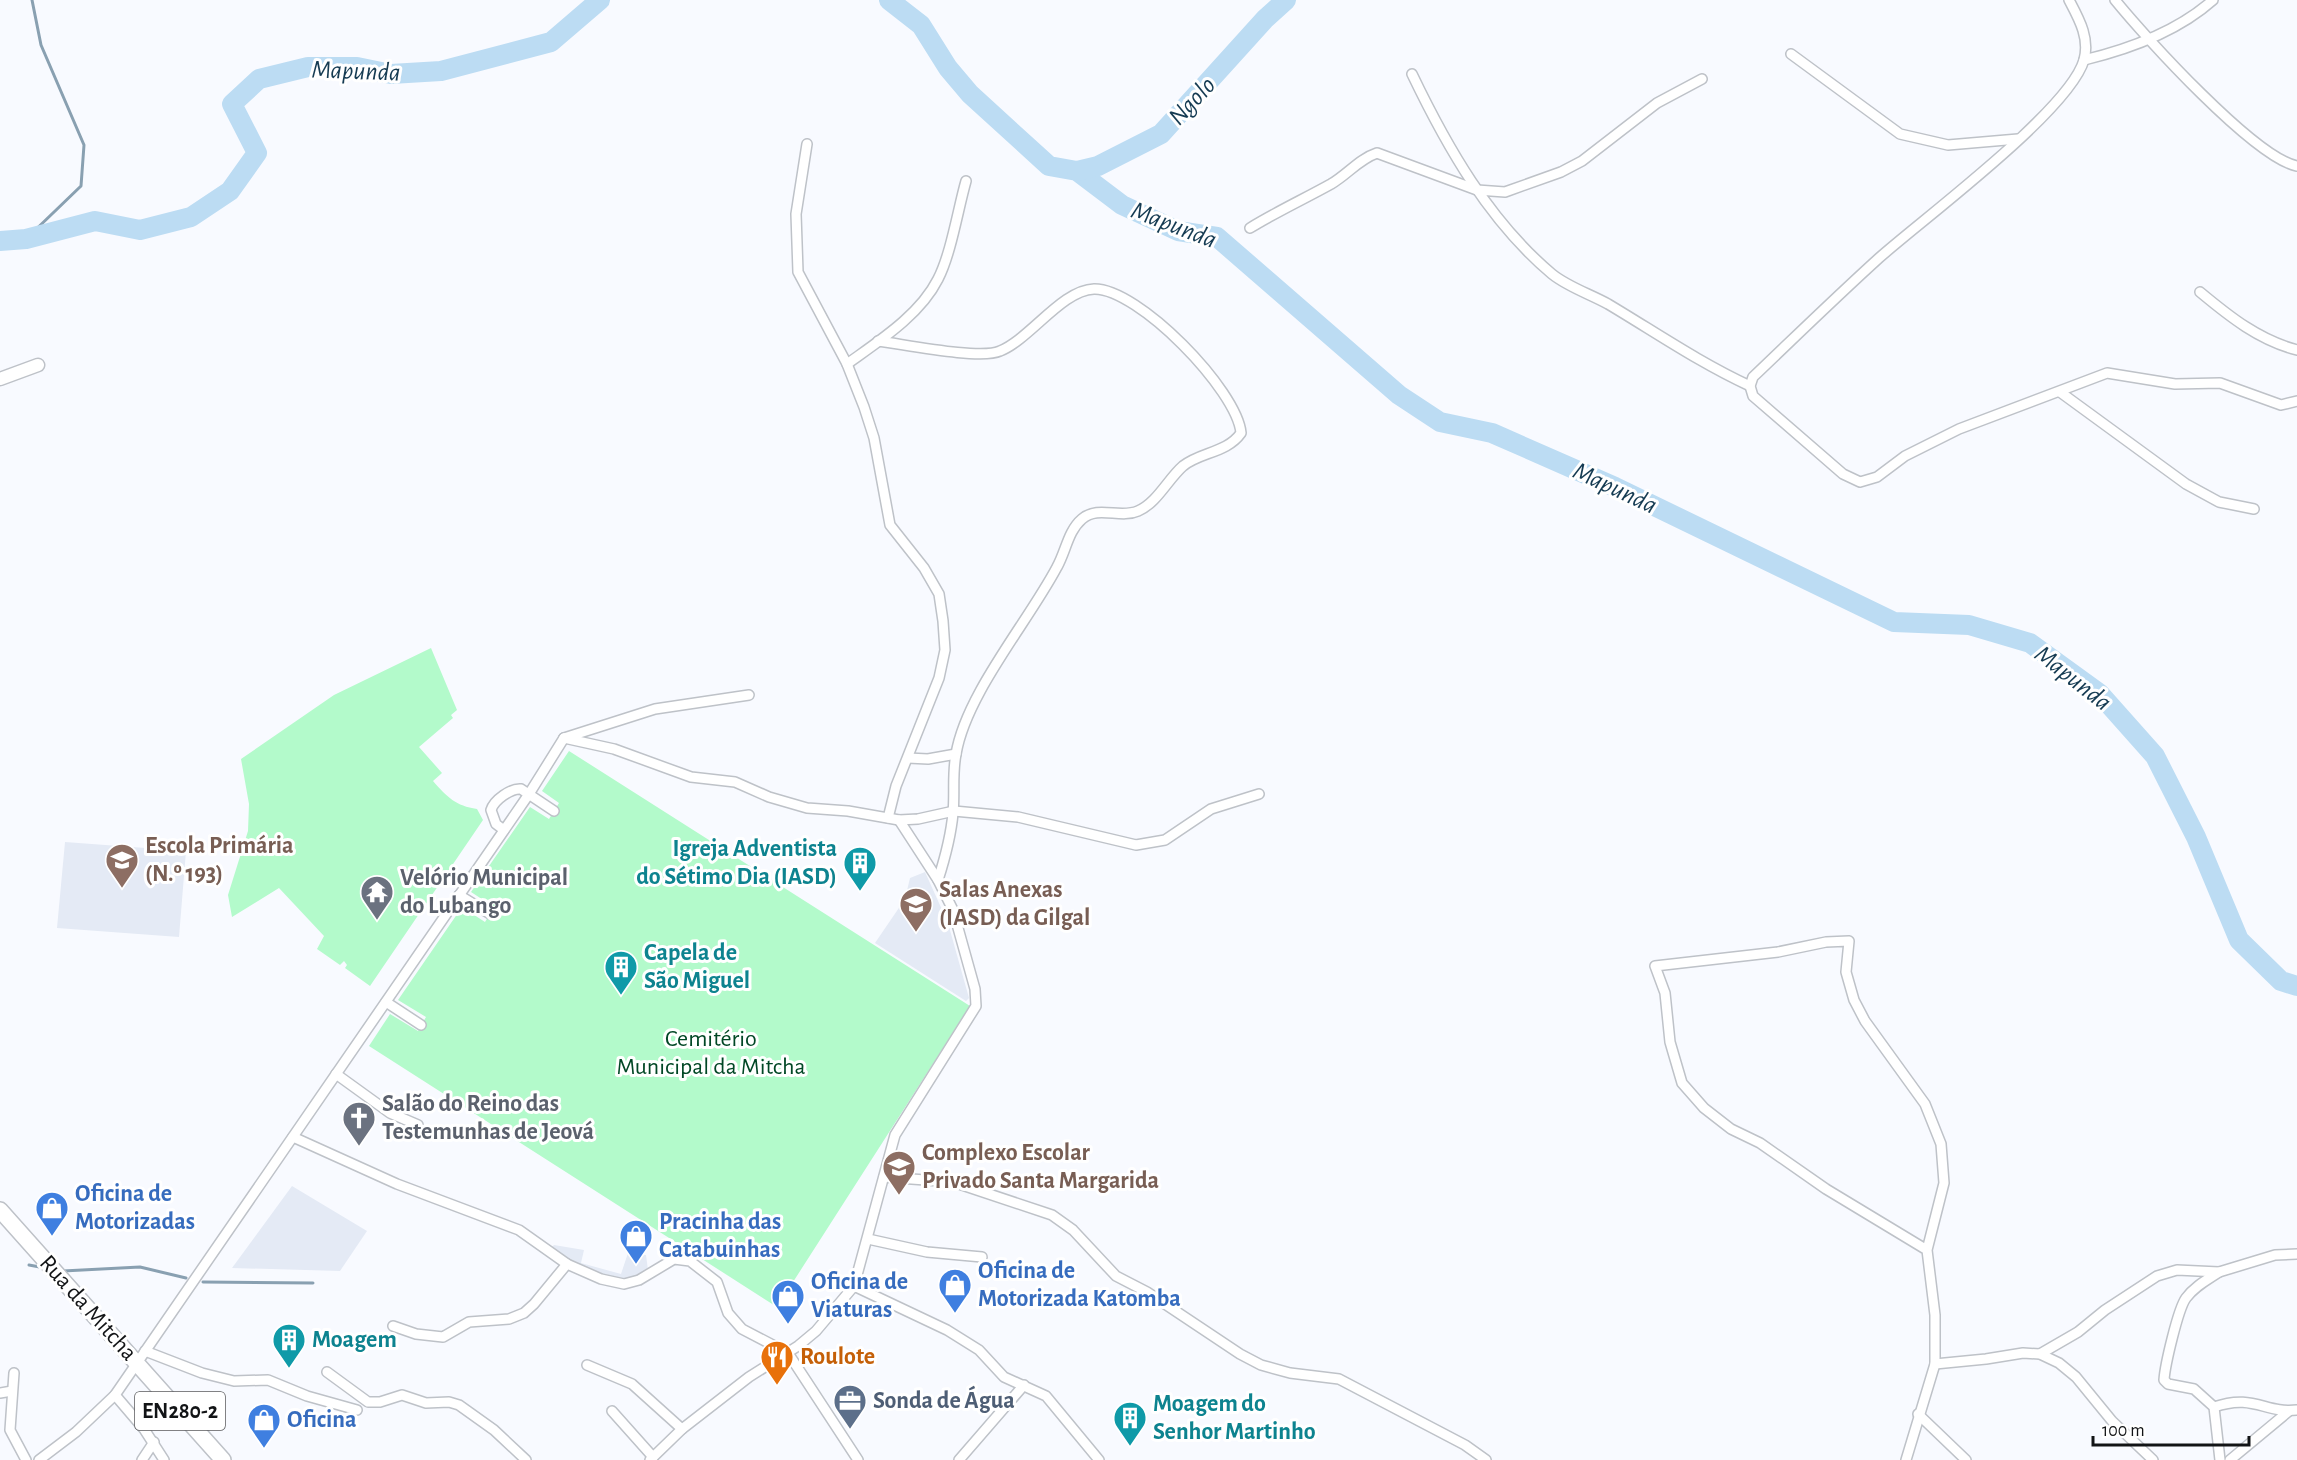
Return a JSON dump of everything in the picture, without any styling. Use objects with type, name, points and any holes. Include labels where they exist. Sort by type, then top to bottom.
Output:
[{"type":"main road","name":"Rua da Mitcha","points":[[0,1210],[60,1276],[141,1357],[223,1460]]},
{"type":"street","points":[[2069,0],[2087,40],[2084,60],[2075,80],[2018,139],[1879,258],[1753,377],[1750,386],[1753,396],[1843,474],[1860,482],[1877,477],[1905,456],[1959,429],[2107,373],[2175,384],[2220,383],[2281,405],[2297,401]]},
{"type":"street","points":[[2115,0],[2148,40],[2239,128],[2286,164],[2297,166]]},
{"type":"street","points":[[2084,60],[2133,48],[2182,22],[2213,0]]},
{"type":"street","points":[[1791,54],[1900,134],[1948,145],[2018,139]]},
{"type":"street","points":[[1412,74],[1436,124],[1478,190],[1521,243],[1554,275],[1715,370],[1750,386]]},
{"type":"street","points":[[1250,228],[1287,205],[1333,183],[1365,157],[1377,153],[1478,190],[1505,192],[1561,172],[1582,161],[1657,103],[1701,79]]},
{"type":"street","points":[[807,144],[796,214],[798,272],[847,364],[874,438],[890,525],[924,568],[939,594],[945,650],[939,678],[896,786],[888,818]]},
{"type":"street","points":[[847,364],[878,341],[928,296],[939,277],[966,181]]},
{"type":"street","points":[[878,341],[982,354],[999,352],[1074,296],[1092,289],[1108,291],[1132,302],[1187,349],[1205,369],[1232,408],[1241,433],[1232,442],[1185,464],[1142,510],[1127,515],[1094,512],[1078,524],[1058,566],[980,691],[956,754],[954,811],[948,846],[938,880]]},
{"type":"street","points":[[2200,292],[2246,329],[2279,345],[2297,350]]},
{"type":"street","points":[[0,379],[38,365]]},
{"type":"street","points":[[2060,392],[2186,484],[2219,502],[2254,509]]},
{"type":"street","points":[[39,1460],[76,1432],[115,1395],[529,794],[564,738],[655,709],[749,695]]},
{"type":"street","points":[[564,738],[614,749],[692,777],[735,783],[769,797],[807,808],[899,820],[918,819],[954,811],[1018,817],[1136,845],[1165,840],[1189,826],[1211,809],[1259,794]]},
{"type":"street","points":[[908,758],[928,759],[956,754]]},
{"type":"street","points":[[504,830],[491,816],[493,805],[516,789],[529,794],[554,811]]},
{"type":"street","points":[[612,1411],[652,1459],[682,1429],[749,1377],[788,1353],[816,1331],[854,1286],[896,1135],[976,1006],[975,989],[953,910],[938,880],[899,820]]},
{"type":"street","points":[[459,895],[490,914]]},
{"type":"street","points":[[1906,1460],[1918,1414],[1935,1364],[1935,1315],[1927,1250],[1944,1183],[1941,1144],[1925,1104],[1865,1021],[1854,1000],[1846,972],[1849,941],[1826,942],[1778,952],[1656,966],[1665,993],[1670,1042],[1682,1083],[1704,1108],[1731,1129],[1760,1143],[1826,1189],[1927,1250]]},
{"type":"street","points":[[386,1002],[421,1025]]},
{"type":"street","points":[[336,1074],[390,1113],[418,1125]]},
{"type":"street","points":[[293,1137],[397,1184],[519,1230],[567,1264],[601,1279],[624,1284],[639,1280],[674,1259],[690,1261],[717,1282],[728,1313],[742,1329],[788,1353],[858,1460]]},
{"type":"street","points":[[884,1177],[953,1182],[1052,1215],[1080,1238],[1116,1276],[1147,1292],[1254,1362],[1290,1373],[1339,1379],[1465,1446],[1486,1460]]},
{"type":"street","points":[[868,1239],[927,1252],[982,1257]]},
{"type":"street","points":[[2220,1460],[2214,1407],[2194,1389],[2168,1384],[2164,1380],[2173,1336],[2184,1300],[2198,1286],[2219,1272],[2275,1255],[2297,1254]]},
{"type":"street","points":[[393,1326],[416,1334],[443,1337],[469,1323],[509,1319],[524,1313],[534,1304],[567,1264]]},
{"type":"street","points":[[2040,1354],[2078,1332],[2105,1310],[2157,1276],[2177,1270],[2219,1272]]},
{"type":"street","points":[[854,1286],[947,1330],[979,1350],[1004,1377],[1046,1396],[1099,1460]]},
{"type":"street","points":[[1935,1364],[2022,1353],[2040,1354],[2060,1363],[2076,1377],[2112,1421],[2153,1460]]},
{"type":"street","points":[[141,1357],[234,1381],[268,1380],[307,1396],[357,1410]]},
{"type":"street","points":[[587,1365],[632,1384],[682,1429]]},
{"type":"street","points":[[14,1372],[10,1430],[26,1460]]},
{"type":"street","points":[[327,1372],[368,1402],[380,1402],[402,1395],[426,1403],[449,1402],[459,1406],[494,1430],[526,1460]]},
{"type":"street","points":[[959,1460],[1024,1385]]},
{"type":"street","points":[[0,1393],[12,1391]]},
{"type":"street","points":[[115,1395],[154,1442],[164,1460]]},
{"type":"street","points":[[2214,1407],[2230,1402],[2246,1401],[2293,1411]]},
{"type":"street","points":[[2230,1460],[2293,1411]]},
{"type":"street","points":[[1918,1414],[1966,1460]]},
{"type":"street","points":[[141,1460],[154,1442]]},
{"type":"shaded area","name":"Escola Primária (N.º 193)","points":[[65,842],[186,851],[179,937],[57,928]]},
{"type":"shaded area","name":"Salas Anexas (IASD) da Gilgal","points":[[925,872],[948,923],[969,998],[966,1001],[875,943],[905,899],[910,878]]},
{"type":"shaded area","points":[[292,1186],[367,1231],[340,1271],[232,1268]]},
{"type":"shaded area","name":"Pracinha das Catabuinhas","points":[[554,1245],[584,1250],[581,1263],[621,1274],[628,1253],[646,1255],[648,1270],[638,1278],[623,1281],[574,1266],[550,1249]]},
{"type":"green space","points":[[431,648],[457,710],[451,715],[453,718],[419,747],[442,773],[433,781],[452,800],[463,806],[477,809],[483,820],[370,986],[345,968],[347,965],[344,961],[340,965],[317,949],[324,936],[279,888],[232,917],[228,895],[248,831],[249,804],[241,759],[334,695]]},
{"type":"green space","name":"Cemitério Municipal da Mitcha","points":[[569,751],[970,1006],[777,1307],[369,1046],[390,1014],[418,1031],[426,1017],[398,1000],[462,907],[485,922],[494,907],[471,892],[530,807],[549,819],[559,803],[542,791]]},
{"type":"waterway","points":[[26,239],[81,186],[84,145],[41,45],[32,0]]},
{"type":"waterway","name":"Mapunda","points":[[0,241],[26,239],[95,221],[140,230],[191,217],[230,191],[257,153],[232,104],[259,79],[308,67],[357,67],[391,74],[441,71],[551,42],[600,0]]},
{"type":"waterway","name":"Mapunda","points":[[889,0],[921,25],[948,68],[970,94],[1049,166],[1077,171],[1122,205],[1178,231],[1217,237],[1399,395],[1440,422],[1492,433],[1615,487],[1894,622],[1969,625],[2030,643],[2099,693],[2155,756],[2196,837],[2239,940],[2281,981],[2297,986]]},
{"type":"waterway","name":"Ngolo","points":[[1077,171],[1098,166],[1161,134],[1265,19],[1286,0]]},
{"type":"waterway","points":[[29,1265],[45,1268]]},
{"type":"waterway","points":[[63,1271],[140,1267],[186,1278]]},
{"type":"waterway","points":[[203,1282],[313,1283]]},
{"type":"place","name":"Escola Primária (N.º 193)","points":[[122,889]]},
{"type":"place","name":"Igreja Adventista do Sétimo Dia (IASD)","points":[[860,892]]},
{"type":"place","name":"Velório Municipal do Lubango","points":[[377,921]]},
{"type":"place","name":"Salas Anexas (IASD) da Gilgal","points":[[916,933]]},
{"type":"place","name":"Capela de São Miguel","points":[[621,996]]},
{"type":"place","name":"Salão do Reino das Testemunhas de Jeová","points":[[359,1147]]},
{"type":"place","name":"Complexo Escolar Privado Santa Margarida","points":[[899,1196]]},
{"type":"place","name":"Oficina de Motorizadas","points":[[52,1237]]},
{"type":"place","name":"Pracinha das Catabuinhas","points":[[636,1265]]},
{"type":"place","name":"Oficina de Motorizada Katomba","points":[[955,1314]]},
{"type":"place","name":"Oficina de Viaturas","points":[[788,1325]]},
{"type":"place","name":"Moagem","points":[[289,1369]]},
{"type":"place","name":"Roulote","points":[[777,1386]]},
{"type":"place","name":"Sonda de Água","points":[[850,1430]]},
{"type":"place","name":"Moagem do Senhor Martinho","points":[[1130,1447]]},
{"type":"place","name":"Oficina","points":[[264,1449]]}]
